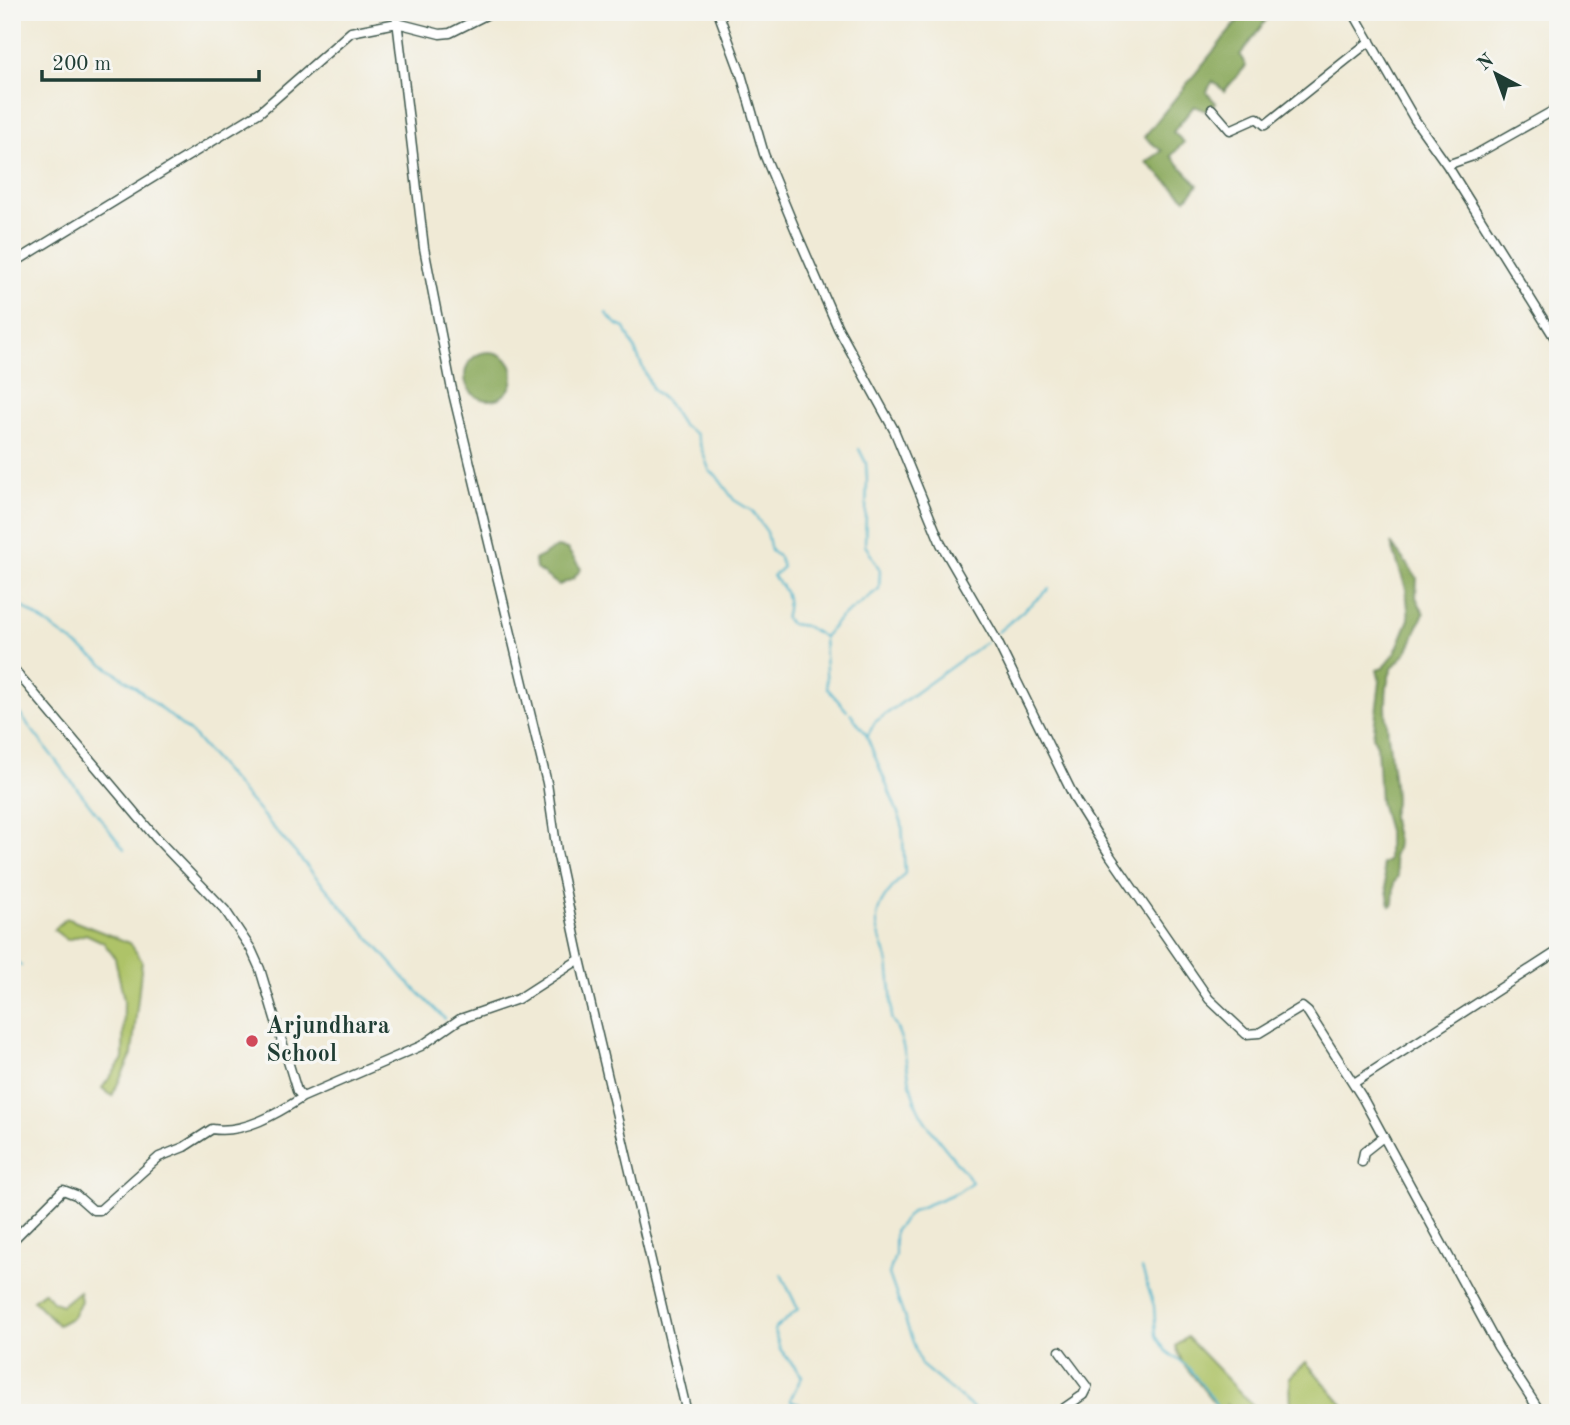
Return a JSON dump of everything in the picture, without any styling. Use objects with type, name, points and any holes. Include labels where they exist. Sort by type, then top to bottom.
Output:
[{"type":"street","points":[[396,12],[426,261],[452,385],[547,783],[557,852],[580,959],[687,1413]]},
{"type":"street","points":[[12,264],[260,112],[351,32],[397,23],[440,34],[450,33],[492,12]]},
{"type":"street","points":[[718,12],[741,74],[764,154],[838,328],[894,430],[941,544],[996,639],[1076,801],[1158,928],[1224,1014],[1246,1034],[1259,1033],[1302,1007],[1354,1083],[1498,1347],[1541,1413]]},
{"type":"street","points":[[1353,12],[1415,120],[1447,165],[1558,343]]},
{"type":"street","points":[[1212,109],[1230,130],[1257,118],[1265,125],[1370,41]]},
{"type":"street","points":[[1447,165],[1473,156],[1558,108]]},
{"type":"street","points":[[12,667],[156,838],[225,911],[251,949],[297,1091],[303,1097]]},
{"type":"street","points":[[1354,1083],[1558,951]]},
{"type":"street","points":[[12,1241],[63,1190],[76,1195],[93,1210],[100,1210],[140,1172],[165,1153],[184,1147],[212,1129],[230,1132],[243,1127],[303,1097],[421,1046],[460,1019],[518,999],[580,959]]},
{"type":"street","points":[[1362,1162],[1364,1152],[1383,1136]]},
{"type":"street","points":[[1057,1413],[1083,1395],[1087,1387],[1060,1351]]},
{"type":"green space","points":[[1245,12],[1272,12],[1240,55],[1246,66],[1224,91],[1213,81],[1206,92],[1216,103],[1206,111],[1194,106],[1173,132],[1184,142],[1171,156],[1198,185],[1186,199],[1146,162],[1162,151],[1144,137]]},
{"type":"green space","points":[[489,352],[506,359],[513,376],[506,393],[489,400],[472,393],[465,376],[472,359]]},
{"type":"green space","points":[[1391,543],[1417,578],[1416,597],[1424,614],[1409,648],[1393,667],[1386,697],[1395,801],[1392,822],[1397,840],[1393,856],[1398,876],[1394,883],[1393,904],[1390,906],[1382,864],[1388,861],[1388,831],[1380,802],[1377,745],[1373,737],[1380,682],[1377,670],[1383,668],[1395,653],[1409,619],[1406,589]]},
{"type":"green space","points":[[557,547],[567,549],[581,569],[573,579],[559,585],[536,569],[535,560]]},
{"type":"green space","points":[[66,918],[130,943],[142,961],[132,1054],[112,1096],[102,1088],[123,1059],[124,1000],[115,958],[103,942],[86,934],[67,940],[54,930]]},
{"type":"green space","points":[[79,1291],[81,1301],[73,1317],[58,1325],[33,1300],[44,1292],[53,1302],[62,1305]]},
{"type":"green space","points":[[1187,1337],[1256,1409],[1256,1413],[1245,1413],[1227,1405],[1231,1413],[1222,1413],[1182,1362],[1176,1346]]},
{"type":"green space","points":[[1306,1362],[1350,1413],[1291,1413],[1290,1377]]},
{"type":"waterway","points":[[606,313],[616,324],[625,328],[653,390],[668,403],[682,425],[696,434],[710,472],[716,475],[734,500],[752,511],[767,532],[771,551],[779,557],[783,567],[773,576],[786,595],[785,618],[791,624],[805,626],[824,637],[827,688],[847,711]]},
{"type":"waterway","points":[[824,637],[839,619],[879,589],[880,570],[865,545],[867,479],[866,463],[859,449]]},
{"type":"waterway","points":[[998,632],[1049,589]]},
{"type":"waterway","points":[[12,599],[134,686],[192,734],[405,979],[445,1019]]},
{"type":"waterway","points":[[868,735],[875,722],[986,642]]},
{"type":"waterway","points":[[12,704],[124,849]]},
{"type":"waterway","points":[[850,713],[866,734],[902,823],[905,873],[883,900],[877,920],[888,963],[891,1018],[901,1038],[919,1111],[932,1132],[972,1182],[958,1192],[912,1211],[895,1230],[895,1255],[889,1274],[921,1365],[979,1413]]},
{"type":"waterway","points":[[12,957],[21,966]]},
{"type":"waterway","points":[[1142,1269],[1154,1306],[1156,1336],[1165,1350],[1188,1367],[1213,1399],[1220,1413]]},
{"type":"waterway","points":[[781,1274],[798,1309],[774,1330],[780,1349],[802,1376],[790,1400],[813,1411],[821,1409],[822,1413]]},
{"type":"place","name":"Arjundhara School","points":[[252,1041]]}]
